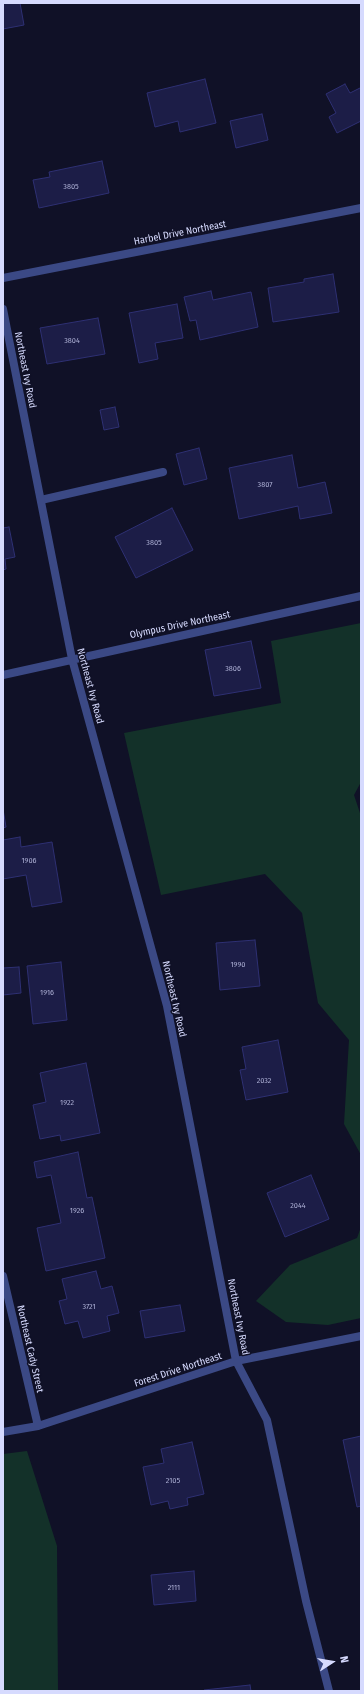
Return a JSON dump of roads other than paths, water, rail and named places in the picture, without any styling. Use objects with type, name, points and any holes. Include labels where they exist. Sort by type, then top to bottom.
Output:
[{"type":"street","name":"Harbel Drive Northeast","points":[[3,278],[361,208]]},
{"type":"street","name":"Northeast Ivy Road","points":[[3,309],[72,659],[167,1006],[236,1361],[267,1420],[306,1601],[329,1691]]},
{"type":"street","points":[[41,500],[163,472]]},
{"type":"street","name":"Olympus Drive Northeast","points":[[3,675],[361,596]]},
{"type":"street","name":"Northeast Cady Street","points":[[3,1276],[38,1426]]},
{"type":"street","name":"Forest Drive Northeast","points":[[3,1432],[38,1426],[236,1361],[361,1336]]}]
